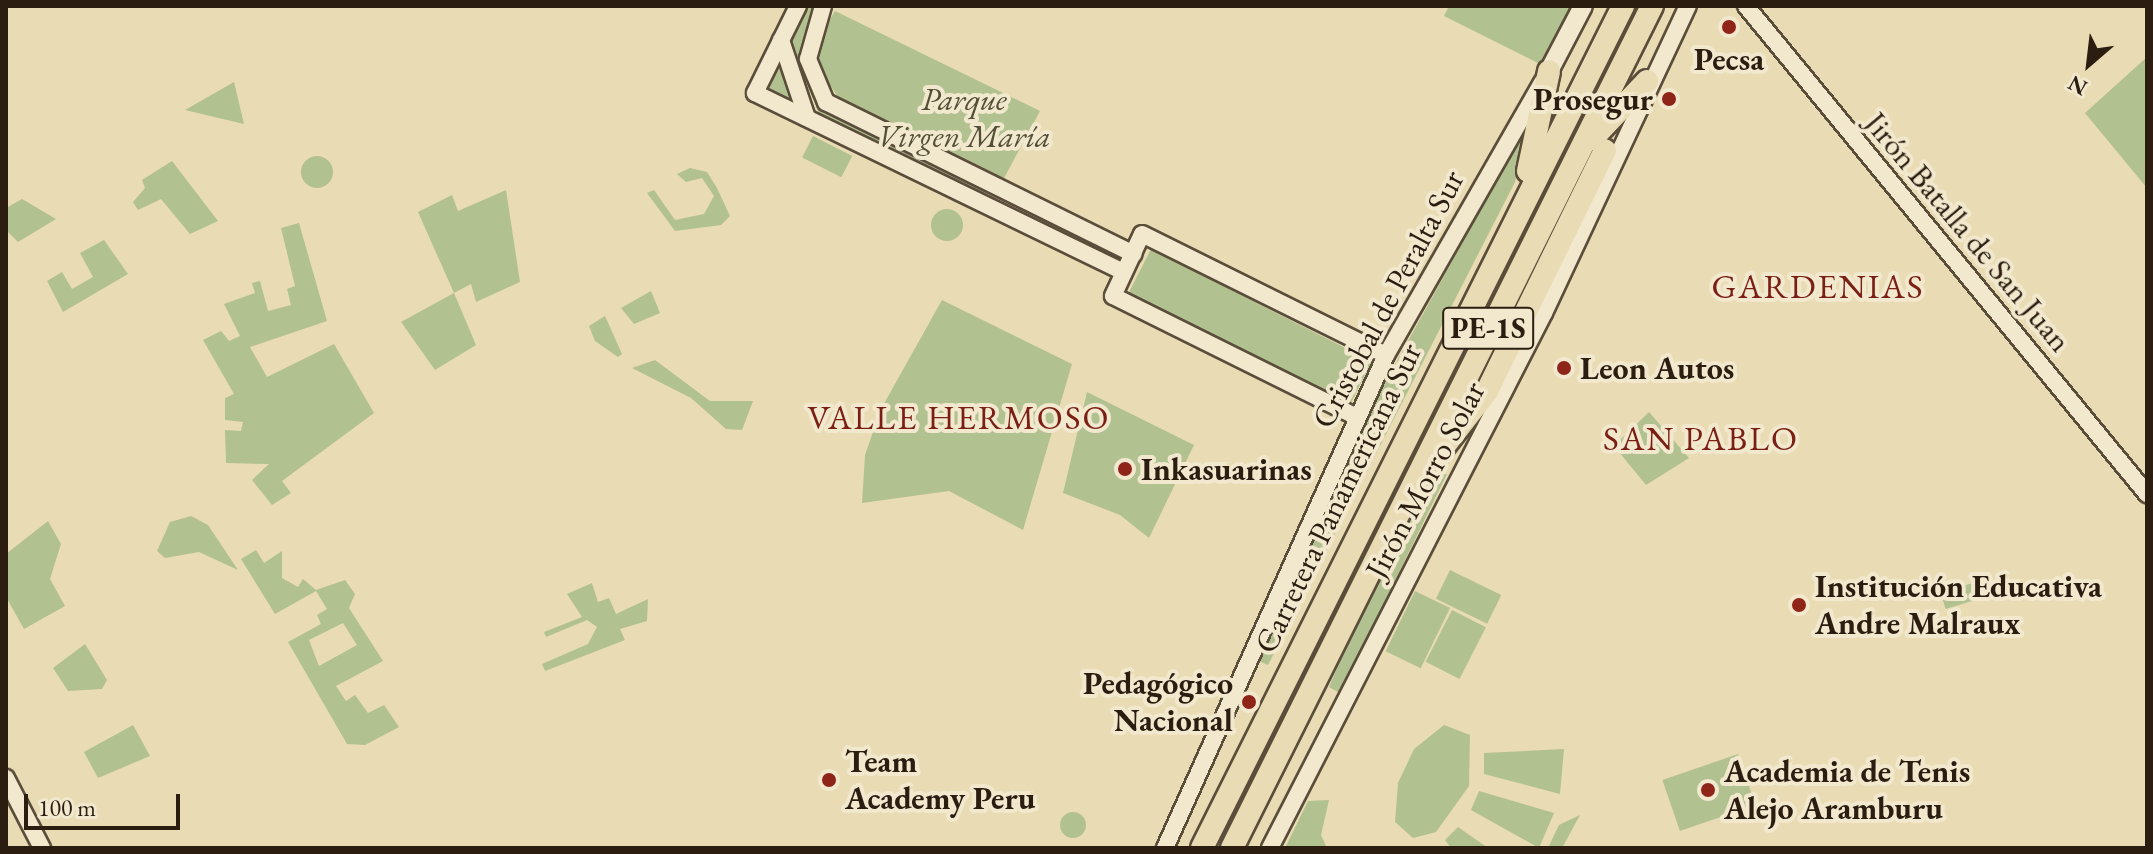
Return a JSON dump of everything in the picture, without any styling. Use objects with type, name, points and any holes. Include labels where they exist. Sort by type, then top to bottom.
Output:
[{"type":"highway","name":"Carretera Panamericana Sur","points":[[1202,848],[1525,192],[1623,6]]},
{"type":"highway","name":"Carretera Panamericana Sur","points":[[1232,848],[1552,196],[1652,6]]},
{"type":"highway","points":[[1525,192],[1549,71]]},
{"type":"highway","points":[[1552,196],[1604,123],[1647,81]]},
{"type":"highway","points":[[1419,470],[1487,391],[1605,150]]},
{"type":"main road","name":"Cristobal de Peralta Sur","points":[[1549,71],[1583,6]]},
{"type":"street","points":[[798,6],[755,93],[1124,272]]},
{"type":"street","points":[[823,6],[808,59],[826,102],[1133,254]]},
{"type":"street","name":"Jirón Morro Solar","points":[[1270,848],[1544,313],[1647,81],[1688,6]]},
{"type":"street","name":"Jirón Batalla de San Juan","points":[[1746,6],[2147,494]]},
{"type":"street","points":[[781,40],[807,118]]},
{"type":"street","name":"Cristobal de Peralta Sur","points":[[1165,848],[1386,355],[1549,71]]},
{"type":"street","points":[[1357,417],[1113,296],[1124,272],[1142,234],[1386,355]]},
{"type":"street","points":[[6,778],[42,848]]},
{"type":"green space","points":[[806,6],[819,6],[801,62],[820,103],[987,191],[984,200],[822,120],[788,42]]},
{"type":"green space","points":[[1449,6],[1571,6],[1542,65],[1444,16]]},
{"type":"green space","name":"Parque Virgen María","points":[[835,11],[1040,111],[1002,182],[840,100],[816,64],[820,36]]},
{"type":"green space","points":[[2147,57],[2147,188],[2085,113]]},
{"type":"green space","points":[[780,61],[796,108],[768,92]]},
{"type":"green space","points":[[234,82],[244,124],[185,110]]},
{"type":"green space","points":[[1528,124],[1515,182],[1268,665],[1259,661],[1381,390]]},
{"type":"green space","points":[[813,136],[852,156],[841,177],[802,157]]},
{"type":"green space","points":[[317,156],[328,161],[333,172],[328,183],[317,188],[306,183],[301,172],[306,161]]},
{"type":"green space","points":[[172,161],[218,221],[190,234],[161,199],[138,210],[133,202],[145,188],[142,180]]},
{"type":"green space","points":[[690,168],[707,172],[717,188],[730,216],[721,225],[675,231],[647,193],[654,190],[675,220],[704,214],[714,196],[702,178],[686,182],[677,174]]},
{"type":"green space","points":[[506,190],[520,282],[476,302],[471,284],[454,293],[418,212],[452,195],[458,211]]},
{"type":"green space","points":[[22,199],[56,219],[18,242],[6,230],[6,208]]},
{"type":"green space","points":[[947,209],[958,214],[963,225],[958,236],[947,241],[936,236],[931,225],[936,214]]},
{"type":"green space","points":[[299,223],[327,321],[250,347],[267,377],[334,344],[374,413],[282,481],[291,493],[272,505],[252,480],[269,464],[226,463],[225,430],[241,431],[243,422],[225,420],[225,398],[234,394],[203,340],[221,331],[229,341],[240,336],[224,304],[255,293],[252,283],[260,281],[268,311],[291,305],[287,289],[295,286],[281,228]]},
{"type":"green space","points":[[104,240],[128,274],[63,312],[47,281],[62,272],[72,289],[93,277],[80,253]]},
{"type":"green space","points":[[1151,249],[1372,362],[1349,407],[1128,294]]},
{"type":"green space","points":[[651,291],[660,313],[634,324],[621,308]]},
{"type":"green space","points":[[454,293],[476,345],[435,370],[401,322]]},
{"type":"green space","points":[[942,300],[1072,364],[1023,530],[949,491],[862,503],[865,455],[881,409]]},
{"type":"green space","points":[[605,316],[622,354],[618,357],[595,341],[589,326]]},
{"type":"green space","points":[[655,360],[710,401],[753,401],[742,430],[726,429],[691,398],[632,368]]},
{"type":"green space","name":"Inkasuarinas","points":[[1087,392],[1194,445],[1149,538],[1120,515],[1063,493]]},
{"type":"green space","points":[[1649,412],[1689,458],[1646,485],[1614,446]]},
{"type":"green space","points":[[1447,474],[1340,693],[1329,687],[1338,666],[1432,475]]},
{"type":"green space","points":[[191,516],[208,525],[238,570],[199,552],[165,558],[157,551],[170,522]]},
{"type":"green space","points":[[48,521],[61,544],[50,579],[65,606],[24,629],[6,597],[6,554]]},
{"type":"green space","points":[[256,550],[264,563],[282,551],[282,578],[298,587],[303,579],[316,590],[345,580],[355,594],[349,608],[383,661],[336,686],[346,701],[355,695],[368,713],[384,705],[399,727],[365,745],[347,744],[288,642],[321,624],[317,615],[327,609],[316,591],[275,614],[241,559]],"holes":[[[343,623],[357,645],[319,666],[309,640]]]},
{"type":"green space","points":[[1450,570],[1501,595],[1487,624],[1436,599]]},
{"type":"green space","points":[[1976,582],[1981,598],[1946,609],[1941,593]]},
{"type":"green space","points":[[592,583],[598,602],[609,598],[616,614],[648,599],[647,621],[620,629],[625,640],[545,671],[542,664],[588,644],[597,627],[587,620],[546,637],[544,632],[582,617],[567,594]]},
{"type":"green space","points":[[1415,591],[1450,608],[1421,668],[1386,651]]},
{"type":"green space","points":[[1452,610],[1486,627],[1460,679],[1426,662]]},
{"type":"green space","points":[[85,644],[107,680],[102,689],[68,691],[53,668]]},
{"type":"green space","points":[[133,725],[150,756],[98,778],[84,752]]},
{"type":"green space","points":[[1444,725],[1470,735],[1469,786],[1436,832],[1413,838],[1395,822],[1398,783],[1414,749]]},
{"type":"green space","points":[[1564,749],[1560,794],[1484,774],[1484,753]]},
{"type":"green space","name":"Academia de Tenis Alejo Aramburu","points":[[1738,754],[1756,805],[1680,831],[1662,780]]},
{"type":"green space","points":[[1479,791],[1554,813],[1539,848],[1471,810]]},
{"type":"green space","points":[[1329,800],[1321,835],[1327,848],[1285,848],[1308,801]]},
{"type":"green space","points":[[1073,812],[1082,816],[1086,825],[1082,834],[1073,838],[1064,834],[1060,825],[1064,816]]},
{"type":"green space","points":[[1580,815],[1562,848],[1548,848],[1559,825]]},
{"type":"green space","points":[[1458,827],[1488,848],[1451,848],[1445,840]]},
{"type":"tunnel","points":[[1624,63],[1627,6]]},
{"type":"place","name":"Pecsa","points":[[1729,27]]},
{"type":"place","name":"Prosegur","points":[[1669,99]]},
{"type":"place","name":"Leon Autos","points":[[1564,368]]},
{"type":"place","name":"Inkasuarinas","points":[[1125,469]]},
{"type":"place","name":"Institución Educativa Andre Malraux","points":[[1799,605]]},
{"type":"place","name":"Pedagógico Nacional","points":[[1249,702]]},
{"type":"place","name":"Team Academy Peru","points":[[829,780]]},
{"type":"place","name":"Academia de Tenis Alejo Aramburu","points":[[1708,790]]},
{"type":"district","name":"GARDENIAS","points":[[1818,287]]},
{"type":"district","name":"VALLE HERMOSO","points":[[959,418]]},
{"type":"district","name":"SAN PABLO","points":[[1701,439]]}]
